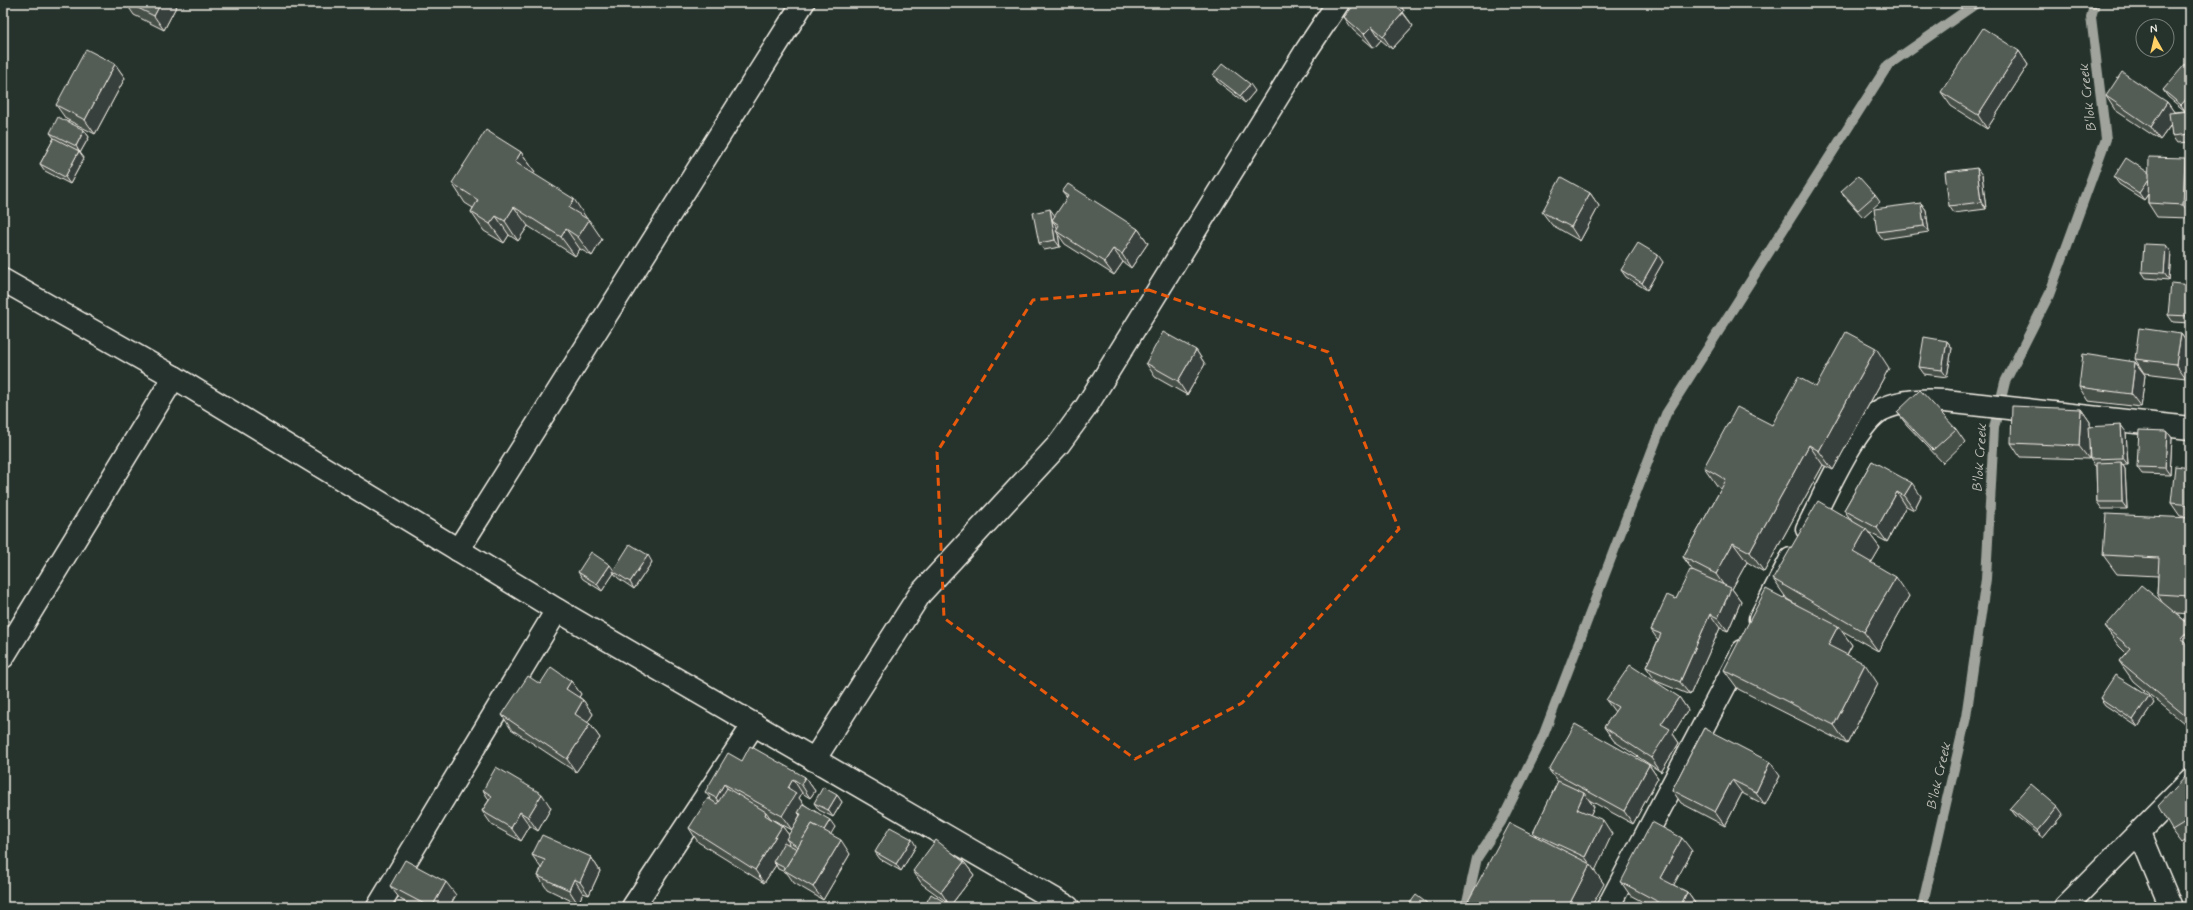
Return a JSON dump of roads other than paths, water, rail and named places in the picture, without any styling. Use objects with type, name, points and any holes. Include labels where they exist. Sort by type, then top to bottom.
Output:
[{"type":"street","points":[[458,550],[803,3]]},
{"type":"street","points":[[814,760],[920,594],[1059,444],[1086,407],[1302,58],[1338,3]]},
{"type":"street","points":[[3,280],[174,377],[557,610],[1068,907]]},
{"type":"street","points":[[3,658],[174,377]]},
{"type":"street","points":[[1608,907],[1854,440],[1869,420],[1882,409],[1921,400],[1977,404],[2190,428]]},
{"type":"street","points":[[378,907],[557,610]]},
{"type":"street","points":[[633,907],[754,724]]},
{"type":"street","points":[[2065,907],[2190,781]]},
{"type":"street","points":[[2140,833],[2170,907]]},
{"type":"waterway","points":[[1466,907],[1477,858],[1501,822],[1542,739],[1666,414],[1888,65],[1977,3]]},
{"type":"waterway","name":"B'lok Creek","points":[[1922,907],[1966,717],[1986,579],[1994,428],[2005,382],[2049,295],[2106,139],[2091,17],[2095,3]]}]
